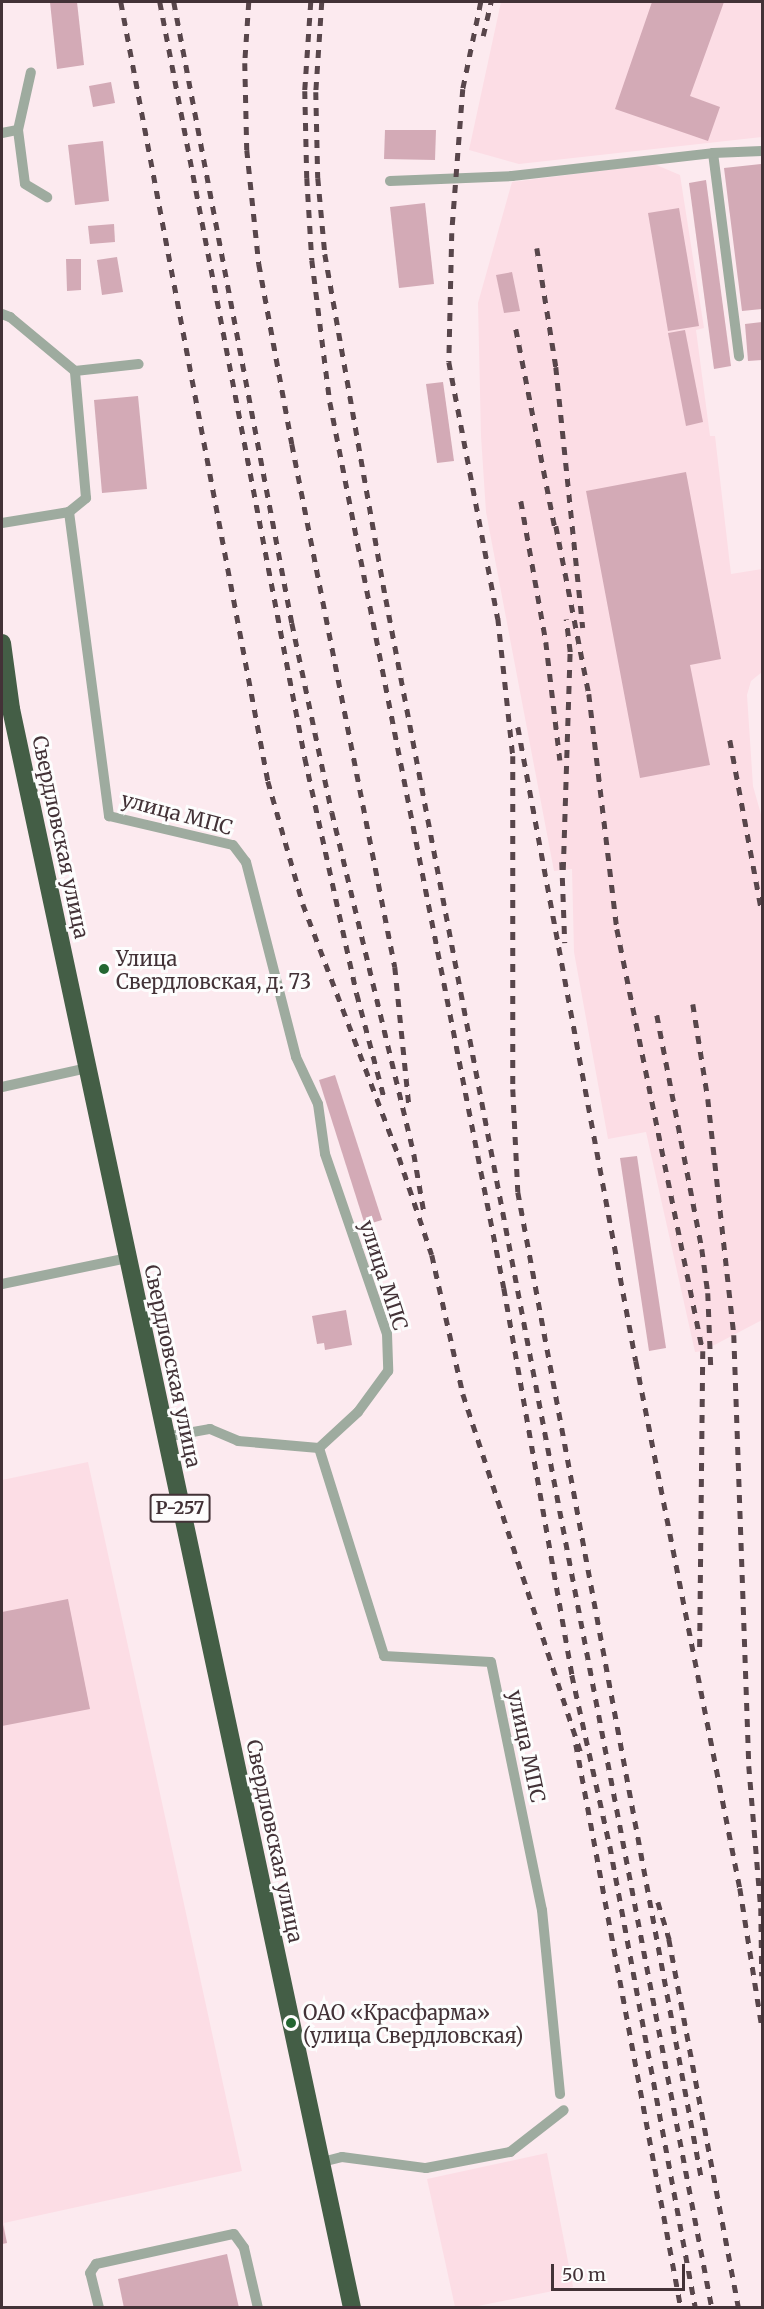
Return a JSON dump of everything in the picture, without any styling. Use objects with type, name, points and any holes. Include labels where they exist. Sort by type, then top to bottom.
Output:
[{"type":"highway","name":"Свердловская улица","points":[[2,643],[6,709],[88,1068],[352,2307]]},
{"type":"lane","points":[[31,72],[18,130],[25,184],[47,197]]},
{"type":"lane","points":[[2,133],[18,130]]},
{"type":"lane","points":[[390,181],[513,176],[712,153],[762,151]]},
{"type":"lane","points":[[712,153],[740,356]]},
{"type":"lane","points":[[2,314],[10,317],[75,371],[86,498],[69,512],[2,523]]},
{"type":"lane","points":[[75,371],[139,364]]},
{"type":"lane","name":"улица МПС","points":[[69,512],[109,816],[233,845],[246,862],[296,1057],[318,1104],[326,1154],[387,1334],[388,1371],[358,1412],[319,1448],[384,1656],[491,1662],[542,1910],[560,2094]]},
{"type":"lane","points":[[2,1087],[88,1068]]},
{"type":"lane","points":[[2,1284],[128,1258]]},
{"type":"lane","points":[[165,1437],[210,1429],[238,1441],[319,1448]]},
{"type":"lane","points":[[322,2162],[342,2157],[426,2168],[510,2152],[564,2110]]},
{"type":"lane","points":[[99,2307],[90,2273],[96,2264],[234,2234],[244,2247],[258,2307]]},
{"type":"shaded area","points":[[501,2],[762,2],[762,137],[519,164],[469,150]]},
{"type":"shaded area","points":[[654,164],[680,175],[704,328],[696,330],[710,436],[715,436],[731,574],[762,569],[762,672],[751,681],[747,695],[753,786],[762,818],[762,1320],[703,1351],[695,1352],[646,1132],[608,1139],[574,952],[572,869],[554,871],[486,512],[481,436],[478,303],[512,182]]},
{"type":"shaded area","points":[[88,1462],[242,2171],[4,2223],[7,2243],[2,2244],[2,1480]]},
{"type":"shaded area","points":[[547,2153],[573,2287],[473,2307],[455,2307],[427,2179]]},
{"type":"building","points":[[50,2],[77,2],[84,65],[57,69]]},
{"type":"building","points":[[652,2],[724,2],[690,96],[720,107],[708,141],[615,109]]},
{"type":"building","points":[[111,82],[115,103],[93,107],[89,86]]},
{"type":"building","points":[[385,130],[436,130],[435,160],[384,159]]},
{"type":"building","points":[[103,141],[109,201],[75,205],[68,145]]},
{"type":"building","points":[[761,164],[762,309],[742,311],[724,168]]},
{"type":"building","points":[[706,180],[731,366],[714,369],[689,183]]},
{"type":"building","points":[[425,203],[434,284],[399,288],[390,207]]},
{"type":"building","points":[[679,208],[699,326],[668,331],[648,213]]},
{"type":"building","points":[[114,224],[115,242],[90,244],[88,226]]},
{"type":"building","points":[[117,257],[123,292],[102,295],[97,260]]},
{"type":"building","points":[[66,259],[81,259],[81,290],[67,291]]},
{"type":"building","points":[[512,272],[520,311],[504,313],[496,275]]},
{"type":"building","points":[[762,322],[762,360],[748,361],[745,324]]},
{"type":"building","points":[[685,330],[703,422],[686,426],[668,333]]},
{"type":"building","points":[[443,382],[454,461],[437,463],[426,384]]},
{"type":"building","points":[[138,396],[147,489],[102,493],[94,400]]},
{"type":"building","points":[[686,472],[721,659],[690,665],[710,765],[640,778],[586,491]]},
{"type":"building","points":[[335,1075],[382,1220],[365,1225],[319,1080]]},
{"type":"building","points":[[637,1156],[666,1348],[649,1351],[620,1158]]},
{"type":"building","points":[[346,1310],[352,1345],[325,1350],[324,1343],[317,1344],[312,1316]]},
{"type":"building","points":[[68,1599],[90,1709],[2,1726],[2,1612]]},
{"type":"building","points":[[2,2220],[7,2243],[2,2244]]},
{"type":"building","points":[[227,2254],[239,2308],[124,2308],[118,2279]]},
{"type":"railway","points":[[121,2],[268,781],[303,904],[399,1157],[432,1255],[463,1394],[581,1752]]},
{"type":"railway","points":[[160,2],[305,758],[357,994],[385,1101]]},
{"type":"railway","points":[[174,2],[292,623],[332,812],[414,1154],[424,1212]]},
{"type":"railway","points":[[249,2],[245,63],[247,150],[259,264],[395,967],[409,1106]]},
{"type":"railway","points":[[311,2],[305,91],[307,178],[312,260],[330,402],[504,1288],[572,1675],[610,1846],[696,2308]]},
{"type":"railway","points":[[322,2],[316,92],[318,178],[325,254],[386,599],[712,2308]]},
{"type":"railway","points":[[481,2],[463,89],[452,233],[449,362],[498,618],[513,756],[513,1089],[518,1192],[701,2176]]},
{"type":"railway","points":[[483,36],[491,2]]},
{"type":"railway","points":[[537,248],[556,367],[583,628]]},
{"type":"railway","points":[[516,329],[556,532]]},
{"type":"railway","points":[[521,501],[546,642],[560,760]]},
{"type":"railway","points":[[556,526],[589,694],[617,929],[703,1351],[700,1653]]},
{"type":"railway","points":[[563,870],[570,652],[566,619]]},
{"type":"railway","points":[[518,727],[636,1361],[740,1888],[762,2027]]},
{"type":"railway","points":[[730,740],[762,912]]},
{"type":"railway","points":[[562,862],[565,943]]},
{"type":"railway","points":[[693,1004],[708,1099],[734,1335],[749,1766],[761,1908],[762,1976]]},
{"type":"railway","points":[[657,1015],[702,1249],[708,1293],[711,1367]]},
{"type":"railway","points":[[576,1744],[681,2308]]},
{"type":"railway","points":[[658,1902],[669,1939],[739,2308]]},
{"type":"place","name":"Улица Свердловская, д. 73","points":[[104,969]]},
{"type":"place","name":"ОАО «Красфарма» (улица Свердловская)","points":[[291,2023]]}]
